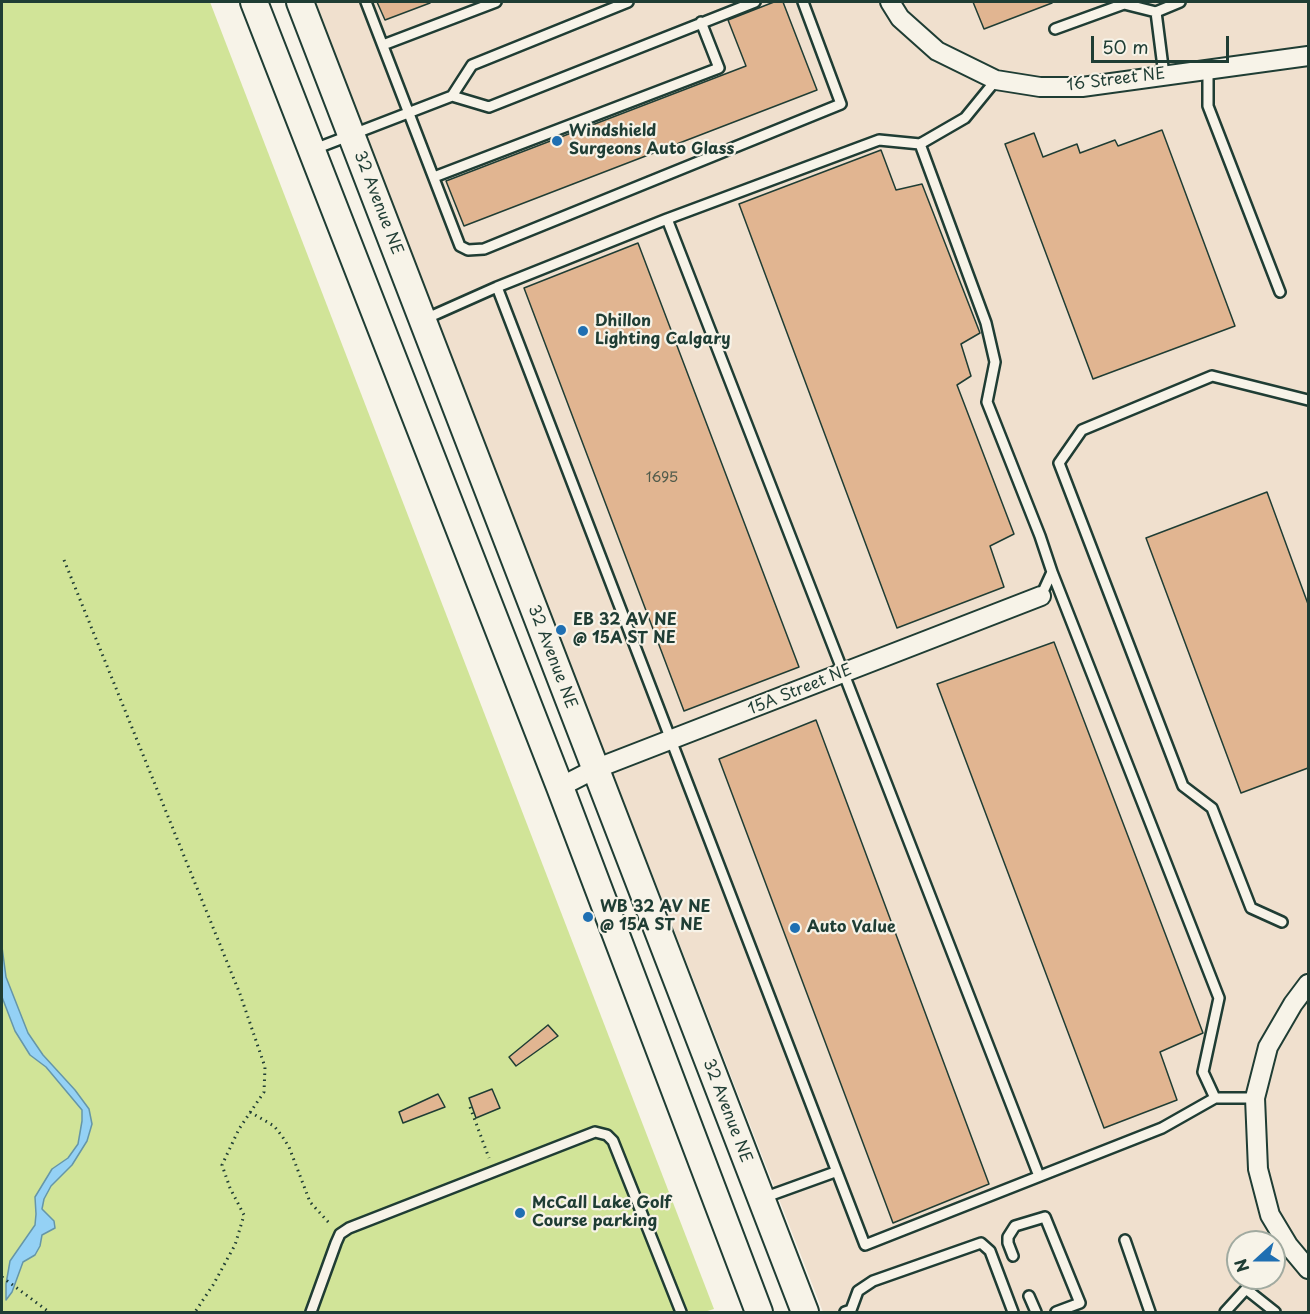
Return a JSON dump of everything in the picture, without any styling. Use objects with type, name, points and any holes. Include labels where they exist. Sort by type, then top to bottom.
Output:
[{"type":"main road","points":[[254,2],[560,787],[759,1312]]},
{"type":"main road","name":"32 Avenue NE","points":[[300,2],[805,1312]]},
{"type":"street","name":"16 Street NE","points":[[890,2],[900,18],[937,51],[996,80],[1040,87],[1082,87],[1308,56]]},
{"type":"street","name":"15A Street NE","points":[[560,787],[595,769],[1041,596]]},
{"type":"street","points":[[1308,984],[1293,1004],[1268,1047],[1255,1098],[1258,1169],[1270,1215],[1288,1245],[1308,1269]]},
{"type":"lane","points":[[366,2],[460,246],[468,250],[484,249],[841,104],[803,2]]},
{"type":"lane","points":[[383,45],[496,2]]},
{"type":"lane","points":[[452,96],[472,64],[628,2]]},
{"type":"lane","points":[[311,150],[452,96],[489,107],[755,2]]},
{"type":"lane","points":[[1055,29],[1124,4],[1156,12],[1180,2]]},
{"type":"lane","points":[[1156,12],[1164,75]]},
{"type":"lane","points":[[434,177],[719,68],[701,22]]},
{"type":"lane","points":[[1208,69],[1208,106],[1280,292]]},
{"type":"lane","points":[[422,320],[497,287],[667,219],[879,140],[920,144],[965,118],[996,80]]},
{"type":"lane","points":[[920,144],[986,323],[995,362],[987,402],[1219,998],[1203,1072],[1215,1098]]},
{"type":"lane","points":[[667,219],[1039,1176]]},
{"type":"lane","points":[[497,287],[835,1172],[865,1245],[1162,1128],[1215,1098],[1255,1098]]},
{"type":"lane","points":[[1282,922],[1251,908],[1212,808],[1183,786],[1059,463],[1082,430],[1212,376],[1308,400]]},
{"type":"lane","points":[[1041,596],[1052,572]]},
{"type":"lane","points":[[311,1312],[340,1234],[357,1225],[595,1132],[607,1135],[613,1141],[681,1312]]},
{"type":"lane","points":[[761,1199],[835,1172]]},
{"type":"lane","points":[[1013,1256],[1008,1237],[1015,1226],[1045,1217],[1080,1303],[1056,1312]]},
{"type":"lane","points":[[1125,1240],[1150,1312]]},
{"type":"lane","points":[[849,1312],[858,1292],[873,1281],[981,1243],[990,1251],[1013,1312]]},
{"type":"lane","points":[[1225,1312],[1245,1290]]},
{"type":"lane","points":[[1247,1290],[1275,1312]]},
{"type":"lane","points":[[1029,1296],[1036,1312]]},
{"type":"path","points":[[64,560],[240,994],[265,1067],[264,1092],[239,1129],[222,1165],[230,1188],[244,1215],[235,1245],[195,1312]]},
{"type":"path","points":[[470,1107],[485,1149]]},
{"type":"path","points":[[250,1112],[274,1126],[282,1136],[289,1147],[310,1202],[340,1234]]},
{"type":"path","points":[[2,1278],[49,1312]]},
{"type":"shaded area","points":[[312,2],[1308,2],[1308,1312],[823,1312]]},
{"type":"green space","points":[[2,2],[210,2],[714,1309],[704,1312],[2,1312]]},
{"type":"water","points":[[2,947],[6,977],[28,1033],[43,1055],[89,1109],[92,1124],[87,1141],[72,1165],[51,1186],[44,1199],[42,1209],[54,1221],[55,1228],[42,1235],[35,1255],[23,1262],[12,1292],[6,1300],[10,1261],[35,1225],[35,1197],[52,1169],[68,1158],[78,1144],[82,1110],[46,1067],[30,1055],[15,1031],[2,997]]},
{"type":"building","points":[[377,2],[430,2],[430,3],[385,20]]},
{"type":"building","points":[[774,2],[783,2],[817,90],[464,226],[446,181],[746,66],[728,20]]},
{"type":"building","points":[[973,2],[1052,2],[1052,3],[984,29]]},
{"type":"building","points":[[1162,130],[1235,326],[1093,379],[1005,144],[1034,133],[1043,157],[1077,144],[1080,153],[1115,140],[1118,146]]},
{"type":"building","points":[[881,150],[896,190],[922,184],[980,333],[961,344],[971,376],[957,385],[1014,534],[990,546],[1004,587],[897,628],[739,204]]},
{"type":"building","points":[[638,243],[799,667],[684,711],[524,288]]},
{"type":"building","points":[[1267,492],[1308,604],[1308,768],[1241,793],[1146,538]]},
{"type":"building","points":[[1054,642],[1203,1033],[1160,1052],[1177,1100],[1104,1128],[937,684]]},
{"type":"building","points":[[816,720],[989,1184],[893,1223],[719,759]]},
{"type":"building","points":[[548,1025],[558,1036],[516,1066],[509,1057]]},
{"type":"building","points":[[492,1089],[500,1108],[476,1118],[469,1098]]},
{"type":"building","points":[[438,1094],[445,1107],[403,1123],[399,1112]]},
{"type":"place","name":"Windshield Surgeons Auto Glass","points":[[557,141]]},
{"type":"place","name":"Dhillon Lighting Calgary","points":[[583,331]]},
{"type":"place","name":"EB 32 AV NE @ 15A ST NE","points":[[561,630]]},
{"type":"place","name":"WB 32 AV NE @ 15A ST NE","points":[[588,917]]},
{"type":"place","name":"Auto Value","points":[[795,928]]},
{"type":"place","name":"McCall Lake Golf Course parking","points":[[520,1213]]}]
